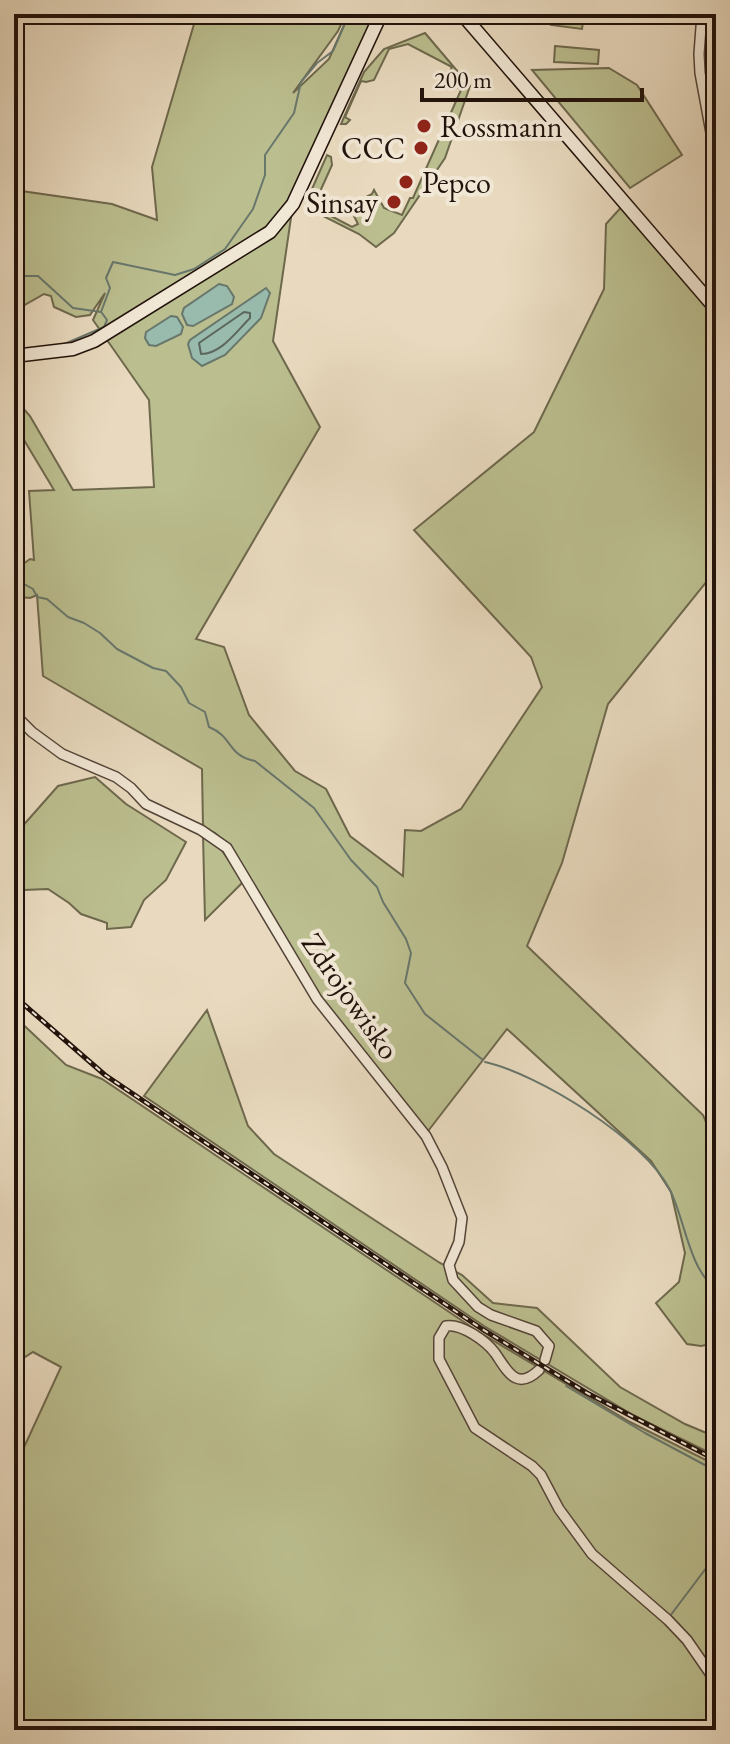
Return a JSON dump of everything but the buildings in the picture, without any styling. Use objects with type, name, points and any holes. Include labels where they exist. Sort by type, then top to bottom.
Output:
[{"type":"street","points":[[14,356],[73,349],[94,341],[270,232],[293,204],[381,14]]},
{"type":"street","points":[[462,14],[716,309]]},
{"type":"street","points":[[702,14],[700,73],[716,160]]},
{"type":"street","name":"Zdrojowisko","points":[[14,714],[62,754],[116,777],[146,804],[201,830],[227,848],[317,999],[431,1146],[462,1218],[459,1242],[449,1265],[453,1280],[478,1307],[491,1315],[536,1331],[549,1346],[545,1360]]},
{"type":"street","points":[[539,1370],[529,1377],[514,1377],[504,1369],[491,1349],[459,1326],[451,1325],[442,1330],[439,1338],[439,1359],[475,1428],[541,1475],[559,1509],[592,1554],[668,1620],[687,1640],[716,1682]]},
{"type":"green space","points":[[197,14],[346,14],[338,31],[293,93],[329,59],[349,14],[381,14],[293,204],[273,341],[320,427],[196,639],[224,647],[249,715],[295,771],[326,789],[350,836],[403,876],[405,830],[421,831],[461,809],[542,687],[531,657],[414,530],[534,432],[604,289],[606,224],[625,203],[716,309],[716,570],[608,704],[562,863],[527,946],[703,1115],[716,1145],[716,1343],[701,1346],[687,1344],[656,1303],[679,1282],[685,1253],[671,1192],[651,1161],[507,1029],[425,1135],[317,999],[232,848],[203,827],[202,769],[43,676],[37,595],[20,597],[15,584],[19,567],[30,559],[34,560],[29,491],[54,490],[14,428],[14,398],[30,416],[73,490],[154,487],[149,400],[93,320],[105,293],[90,315],[76,317],[54,307],[51,296],[44,294],[14,311],[14,190],[112,204],[157,220],[152,167]]},
{"type":"green space","points":[[553,14],[584,14],[582,29],[551,25]]},
{"type":"green space","points":[[425,33],[470,86],[445,158],[394,233],[376,247],[359,234],[307,208],[308,198],[327,155],[331,157],[332,165],[318,196],[329,215],[352,227],[358,224],[349,206],[374,190],[384,208],[402,215],[410,198],[413,198],[461,90],[446,80],[452,67],[408,44],[389,49],[374,80],[361,81],[345,117],[350,120],[341,124],[364,72],[384,49]]},
{"type":"green space","points":[[555,46],[599,50],[598,64],[554,62]]},
{"type":"green space","points":[[609,68],[637,85],[682,155],[630,188],[532,70]]},
{"type":"green space","points":[[95,777],[126,804],[186,842],[166,880],[144,900],[131,927],[107,929],[107,923],[81,914],[48,889],[24,890],[14,865],[20,829],[58,786]]},
{"type":"green space","points":[[203,835],[219,846],[243,882],[205,920]]},
{"type":"green space","points":[[207,1010],[248,1126],[274,1154],[462,1275],[493,1303],[537,1308],[620,1387],[685,1424],[716,1437],[716,1456],[633,1415],[484,1326],[144,1096]]},
{"type":"green space","points":[[14,1016],[66,1065],[102,1079],[479,1332],[630,1422],[716,1465],[716,1719],[673,1730],[14,1730],[14,1469],[61,1367],[33,1352],[14,1364]]},
{"type":"water","points":[[219,284],[227,286],[234,297],[232,304],[193,326],[187,325],[182,314],[184,308]]},
{"type":"water","points":[[266,288],[270,293],[261,318],[225,355],[202,366],[192,358],[188,344],[190,340]]},
{"type":"water","points":[[171,316],[177,317],[183,327],[181,334],[156,346],[149,345],[146,332]]},
{"type":"waterway","points":[[101,312],[110,288],[106,278],[113,262],[175,275],[194,269],[225,249],[253,209],[265,175],[265,155],[294,113],[301,82],[317,63],[333,51],[349,14]]},
{"type":"waterway","points":[[14,283],[25,276],[38,276],[73,308],[101,312]]},
{"type":"waterway","points":[[62,345],[104,327],[107,320],[102,313]]},
{"type":"waterway","points":[[14,566],[24,584],[33,589],[37,597],[47,599],[68,617],[100,633],[117,649],[153,668],[166,671],[181,687],[189,703],[205,712],[209,727],[223,736],[239,755],[255,761],[314,808],[351,860],[377,887],[406,939],[411,953],[405,983],[425,1014],[483,1060]]},
{"type":"waterway","points":[[485,1062],[533,1080],[561,1095],[615,1131],[638,1151],[670,1190],[694,1257],[716,1289]]},
{"type":"waterway","points":[[566,1386],[716,1471]]},
{"type":"waterway","points":[[670,1616],[716,1555]]},
{"type":"railway","points":[[14,996],[105,1075],[482,1329],[587,1393],[716,1460]]},
{"type":"place","name":"Rossmann","points":[[424,126]]},
{"type":"place","name":"CCC","points":[[421,148]]},
{"type":"place","name":"Pepco","points":[[406,182]]},
{"type":"place","name":"Sinsay","points":[[394,202]]}]
